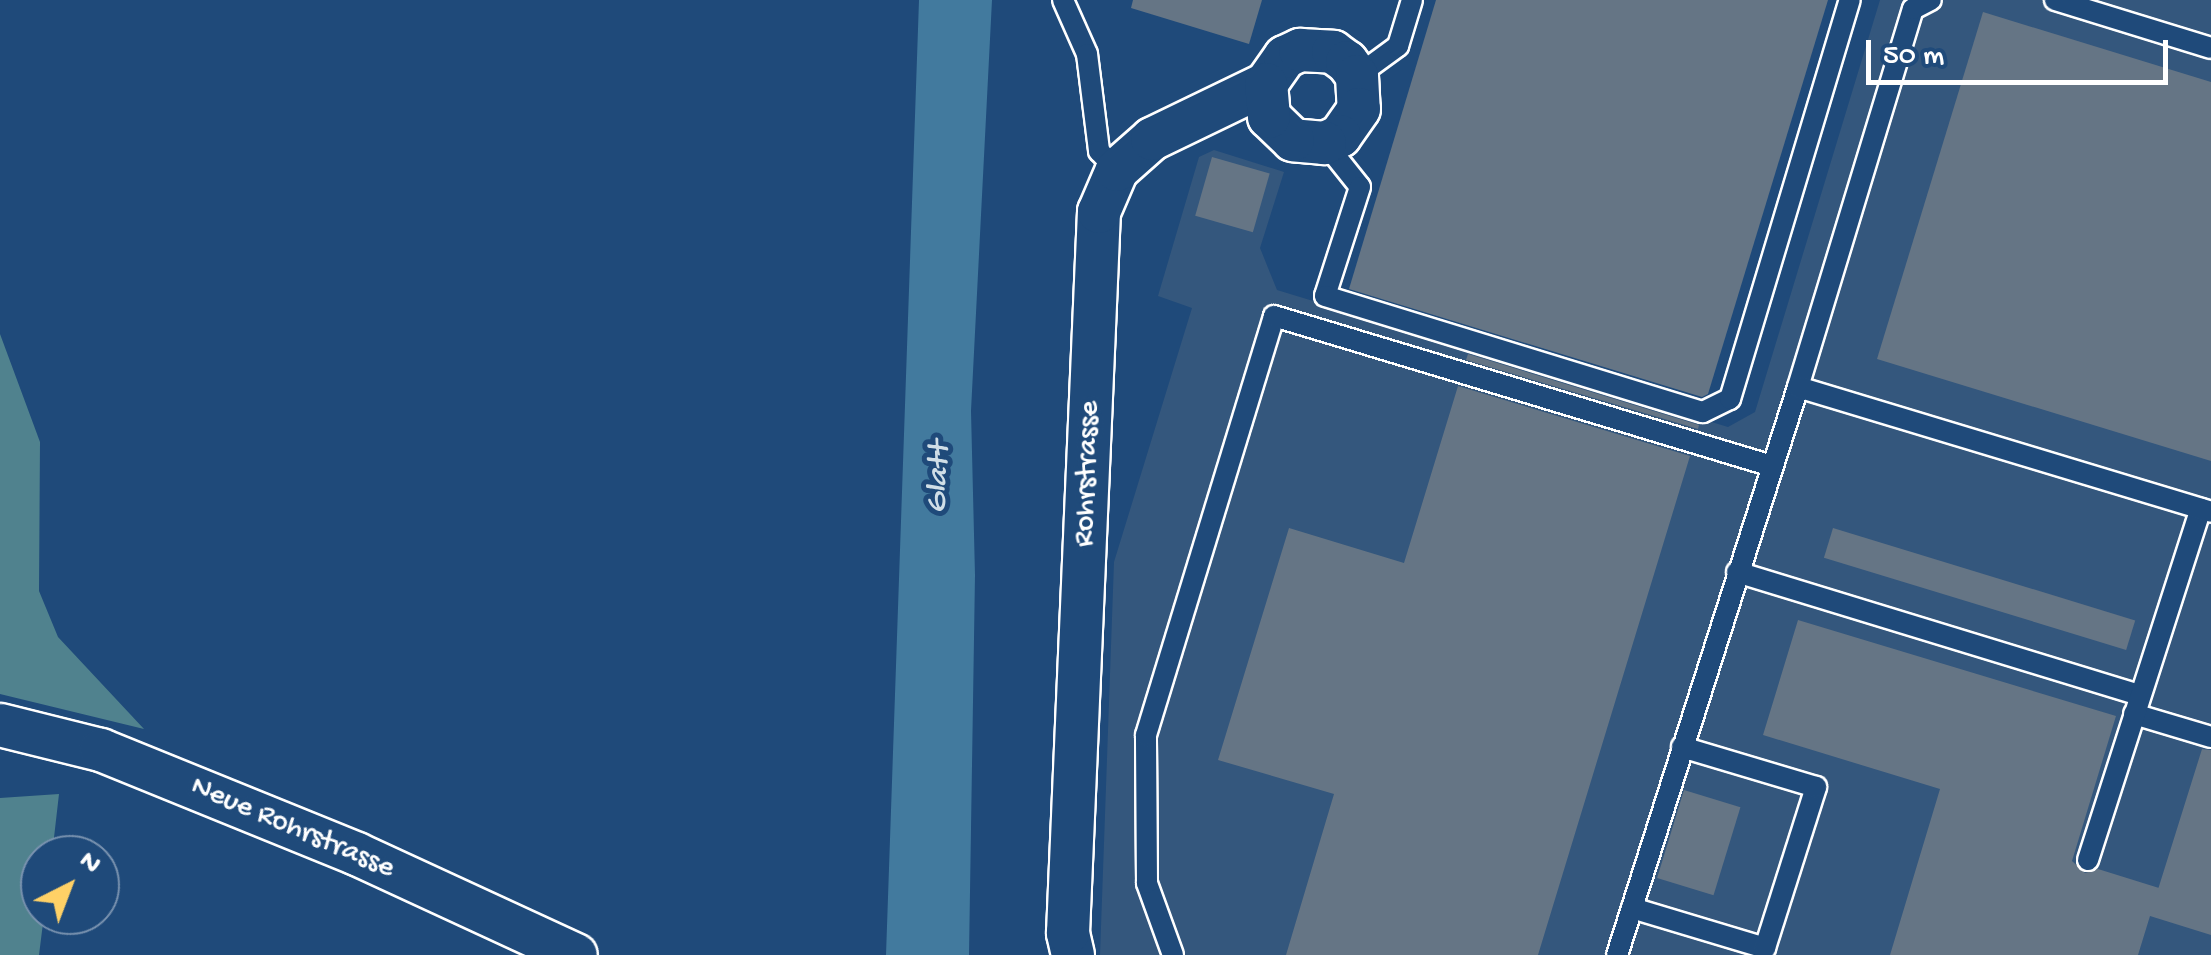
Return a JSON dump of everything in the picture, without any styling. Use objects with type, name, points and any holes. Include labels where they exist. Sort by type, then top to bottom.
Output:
[{"type":"street","points":[[1300,50],[1333,52],[1357,76],[1361,93],[1352,124],[1325,143],[1308,144],[1279,130],[1269,117],[1266,84],[1274,68],[1300,50]]},
{"type":"street","points":[[1117,170],[1152,140],[1266,84]]},
{"type":"street","name":"Rohrstrasse","points":[[1073,955],[1068,933],[1100,212],[1117,170]]},
{"type":"street","name":"Neue Rohrstrasse","points":[[0,725],[101,750],[357,854],[576,955]]},
{"type":"lane","points":[[1063,0],[1087,54],[1099,151],[1117,170]]},
{"type":"lane","points":[[1357,76],[1398,46],[1412,0]]},
{"type":"lane","points":[[1325,143],[1360,187],[1325,296],[1703,412],[1730,399],[1850,0]]},
{"type":"lane","points":[[1617,955],[1798,387],[1913,9],[1931,0]]},
{"type":"lane","points":[[2055,0],[2211,48]]},
{"type":"lane","points":[[1173,955],[1147,883],[1146,736],[1274,316],[1772,466]]},
{"type":"lane","points":[[1798,387],[2206,511],[2137,704],[2088,860]]},
{"type":"lane","points":[[1737,572],[2137,704],[2211,737]]},
{"type":"lane","points":[[1632,908],[1765,948],[1816,787],[1682,747]]},
{"type":"shaded area","points":[[1880,0],[2211,0],[2211,955],[1100,955],[1114,562],[1192,308],[1158,296],[1199,157],[1214,150],[1284,172],[1260,248],[1277,290],[1728,427],[1755,412]]},
{"type":"green space","points":[[0,334],[40,442],[39,591],[58,637],[144,729],[0,694]]},
{"type":"green space","points":[[59,794],[54,835],[20,835],[20,935],[42,935],[39,955],[0,955],[0,798]]},
{"type":"water","name":"Glatt","points":[[919,0],[992,0],[971,411],[975,575],[969,955],[886,955]]},
{"type":"building","points":[[1133,0],[1262,0],[1249,44],[1131,8]]},
{"type":"building","points":[[1436,0],[1828,0],[1708,394],[1702,397],[1349,289]]},
{"type":"building","points":[[1983,12],[2211,82],[2211,461],[1877,359]]},
{"type":"building","points":[[1212,157],[1270,174],[1253,232],[1195,216]]},
{"type":"building","points":[[1468,354],[1699,425],[1698,429],[1466,360]]},
{"type":"building","points":[[1458,386],[1690,456],[1538,955],[1286,955],[1334,794],[1218,760],[1289,528],[1404,563]]},
{"type":"building","points":[[1833,528],[2135,620],[2126,650],[1824,558]]},
{"type":"building","points":[[1798,620],[2116,716],[2072,861],[2085,873],[2098,869],[2159,888],[2202,749],[2211,750],[2211,935],[2150,916],[2138,955],[1890,955],[1940,789],[1763,735]]},
{"type":"building","points":[[1684,790],[1740,807],[1714,895],[1657,878]]}]
